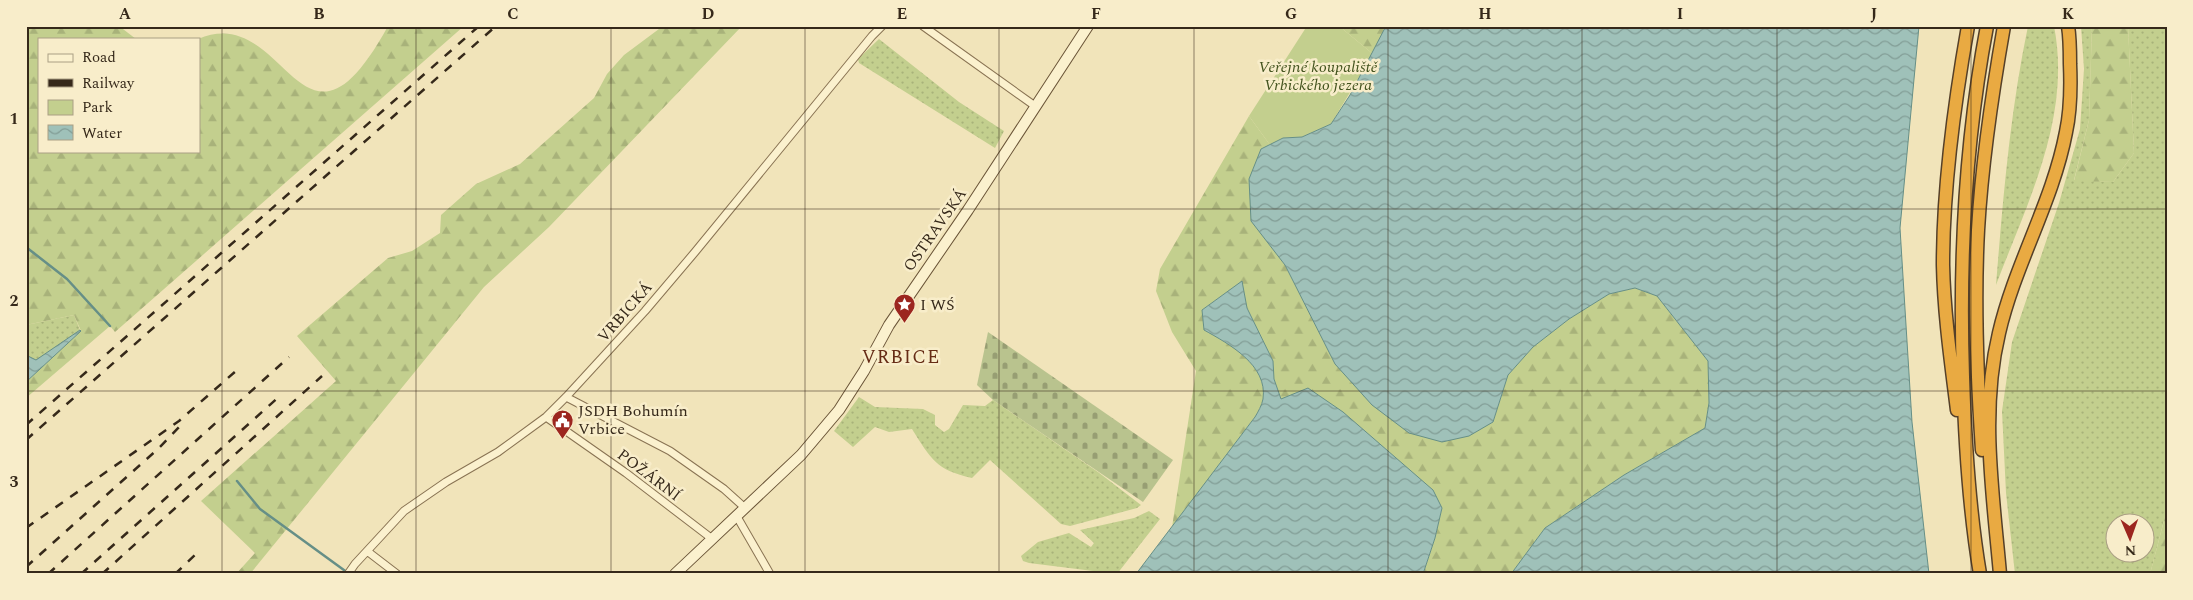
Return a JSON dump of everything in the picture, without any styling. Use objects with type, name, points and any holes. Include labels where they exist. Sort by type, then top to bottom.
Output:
[{"type":"highway","points":[[1965,439],[1957,414],[1943,267],[1946,200],[1954,115],[1968,26]]},
{"type":"highway","points":[[1980,574],[1970,501],[1965,439],[1962,230],[1972,118],[1987,26]]},
{"type":"highway","points":[[1996,574],[1986,499],[1976,364],[1978,230],[1988,120],[2004,26]]},
{"type":"highway","points":[[2000,574],[1989,460],[1991,383],[1998,333],[2066,134],[2071,81],[2068,26]]},
{"type":"main road","name":"OSTRAVSKÁ","points":[[675,574],[801,455],[839,410],[864,371],[889,325],[968,210],[1088,26]]},
{"type":"street","name":"VRBICKÁ","points":[[348,574],[404,511],[446,482],[498,452],[546,417],[566,397],[645,311],[882,26]]},
{"type":"street","points":[[923,26],[1036,106]]},
{"type":"street","name":"POŽÁRNÍ","points":[[566,397],[670,451],[744,507]]},
{"type":"street","name":"POŽÁRNÍ","points":[[546,417],[626,473],[711,538]]},
{"type":"street","points":[[736,515],[770,574]]},
{"type":"street","points":[[367,551],[397,574]]},
{"type":"green space","points":[[26,26],[119,26],[135,38],[38,38],[38,152],[200,152],[200,39],[228,34],[253,43],[294,78],[313,90],[334,90],[359,71],[388,26],[464,26],[115,332],[110,326],[26,398],[26,382],[81,331],[74,315],[26,325]]},
{"type":"green space","points":[[663,26],[742,26],[549,227],[484,287],[250,574],[236,574],[255,553],[201,501],[336,381],[297,336],[388,258],[412,251],[440,233],[441,215],[476,184],[520,164],[594,98],[607,74],[624,55]]},
{"type":"green space","name":"Veřejné koupaliště Vrbického jezera","points":[[1307,26],[1339,26],[1373,54],[1331,124],[1302,137],[1283,138],[1270,145],[1249,116]]},
{"type":"green space","points":[[1339,26],[1386,26],[1373,54]]},
{"type":"green space","points":[[2028,26],[2054,26],[2058,60],[2057,93],[2052,126],[2033,191],[1996,285],[2004,188],[2012,123]]},
{"type":"green space","points":[[2081,26],[2092,26],[2089,120],[2074,180],[2113,182],[2134,153],[2128,26],[2167,26],[2167,509],[2156,551],[2156,512],[2106,512],[2106,562],[2153,562],[2150,574],[2015,574],[2006,493],[2002,411],[2012,342],[2059,203],[2080,129],[2084,69]]},
{"type":"green space","points":[[2092,26],[2128,26],[2134,153],[2113,182],[2074,181],[2089,120]]},
{"type":"green space","points":[[879,39],[959,102],[1004,131],[995,148],[859,63],[858,59]]},
{"type":"green space","points":[[1249,116],[1270,145],[1261,149],[1252,221],[1285,265],[1335,364],[1493,422],[1508,375],[1533,347],[1569,319],[1609,294],[1635,288],[1657,296],[1708,361],[1709,403],[1705,428],[1624,475],[1545,528],[1511,574],[1423,574],[1435,538],[1442,508],[1281,399],[1274,379],[1273,361],[1247,308],[1241,282],[1202,310],[1204,329],[1235,349],[1253,366],[1263,387],[1263,399],[1255,417],[1172,527],[1196,371],[1172,332],[1156,291],[1160,269]]},
{"type":"green space","points":[[74,315],[80,330],[36,361],[26,355],[26,325]]},
{"type":"green space","points":[[988,332],[1173,460],[1143,502],[993,400],[977,385]]},
{"type":"green space","points":[[859,397],[875,407],[923,409],[935,415],[935,425],[944,432],[949,429],[963,405],[985,406],[993,400],[1098,472],[1141,505],[1137,508],[1070,526],[1061,524],[990,460],[972,478],[942,467],[930,456],[912,429],[889,432],[875,427],[853,447],[834,431]]},
{"type":"green space","points":[[2167,509],[2167,574],[2150,574],[2153,562],[2156,562],[2156,551]]},
{"type":"green space","points":[[1149,511],[1160,519],[1117,574],[1029,563],[1023,561],[1021,556],[1038,542],[1069,533],[1091,547],[1094,543],[1080,530],[1134,518]]},
{"type":"water","points":[[1386,26],[1919,26],[1900,228],[1912,422],[1929,574],[1511,574],[1545,528],[1624,475],[1705,428],[1709,403],[1708,361],[1657,296],[1635,288],[1609,294],[1569,319],[1533,347],[1508,375],[1493,422],[1469,436],[1442,442],[1409,433],[1372,405],[1335,364],[1285,265],[1251,221],[1249,179],[1261,149],[1283,138],[1302,137],[1331,124],[1350,95]]},
{"type":"water","points":[[1242,281],[1247,308],[1273,361],[1274,379],[1281,399],[1308,388],[1343,412],[1433,490],[1442,508],[1435,538],[1423,574],[1136,574],[1255,417],[1262,404],[1263,387],[1253,366],[1235,349],[1204,330],[1202,310]]},
{"type":"water","points":[[80,330],[26,382],[26,355],[36,360]]},
{"type":"waterway","points":[[26,247],[67,279],[110,326]]},
{"type":"waterway","points":[[237,481],[260,509],[348,573]]},
{"type":"railway","points":[[26,425],[479,26]]},
{"type":"railway","points":[[26,440],[496,26]]},
{"type":"railway","points":[[48,574],[289,357]]},
{"type":"railway","points":[[26,528],[179,421],[237,370]]},
{"type":"railway","points":[[102,574],[322,376]]},
{"type":"railway","points":[[81,574],[281,395]]},
{"type":"railway","points":[[26,567],[159,448],[181,425]]},
{"type":"railway","points":[[175,574],[198,552]]},
{"type":"place","name":"I WŚ","points":[[904,324]]},
{"type":"place","name":"JSDH Bohumín Vrbice","points":[[562,439]]},
{"type":"district","name":"VRBICE","points":[[901,357]]}]
